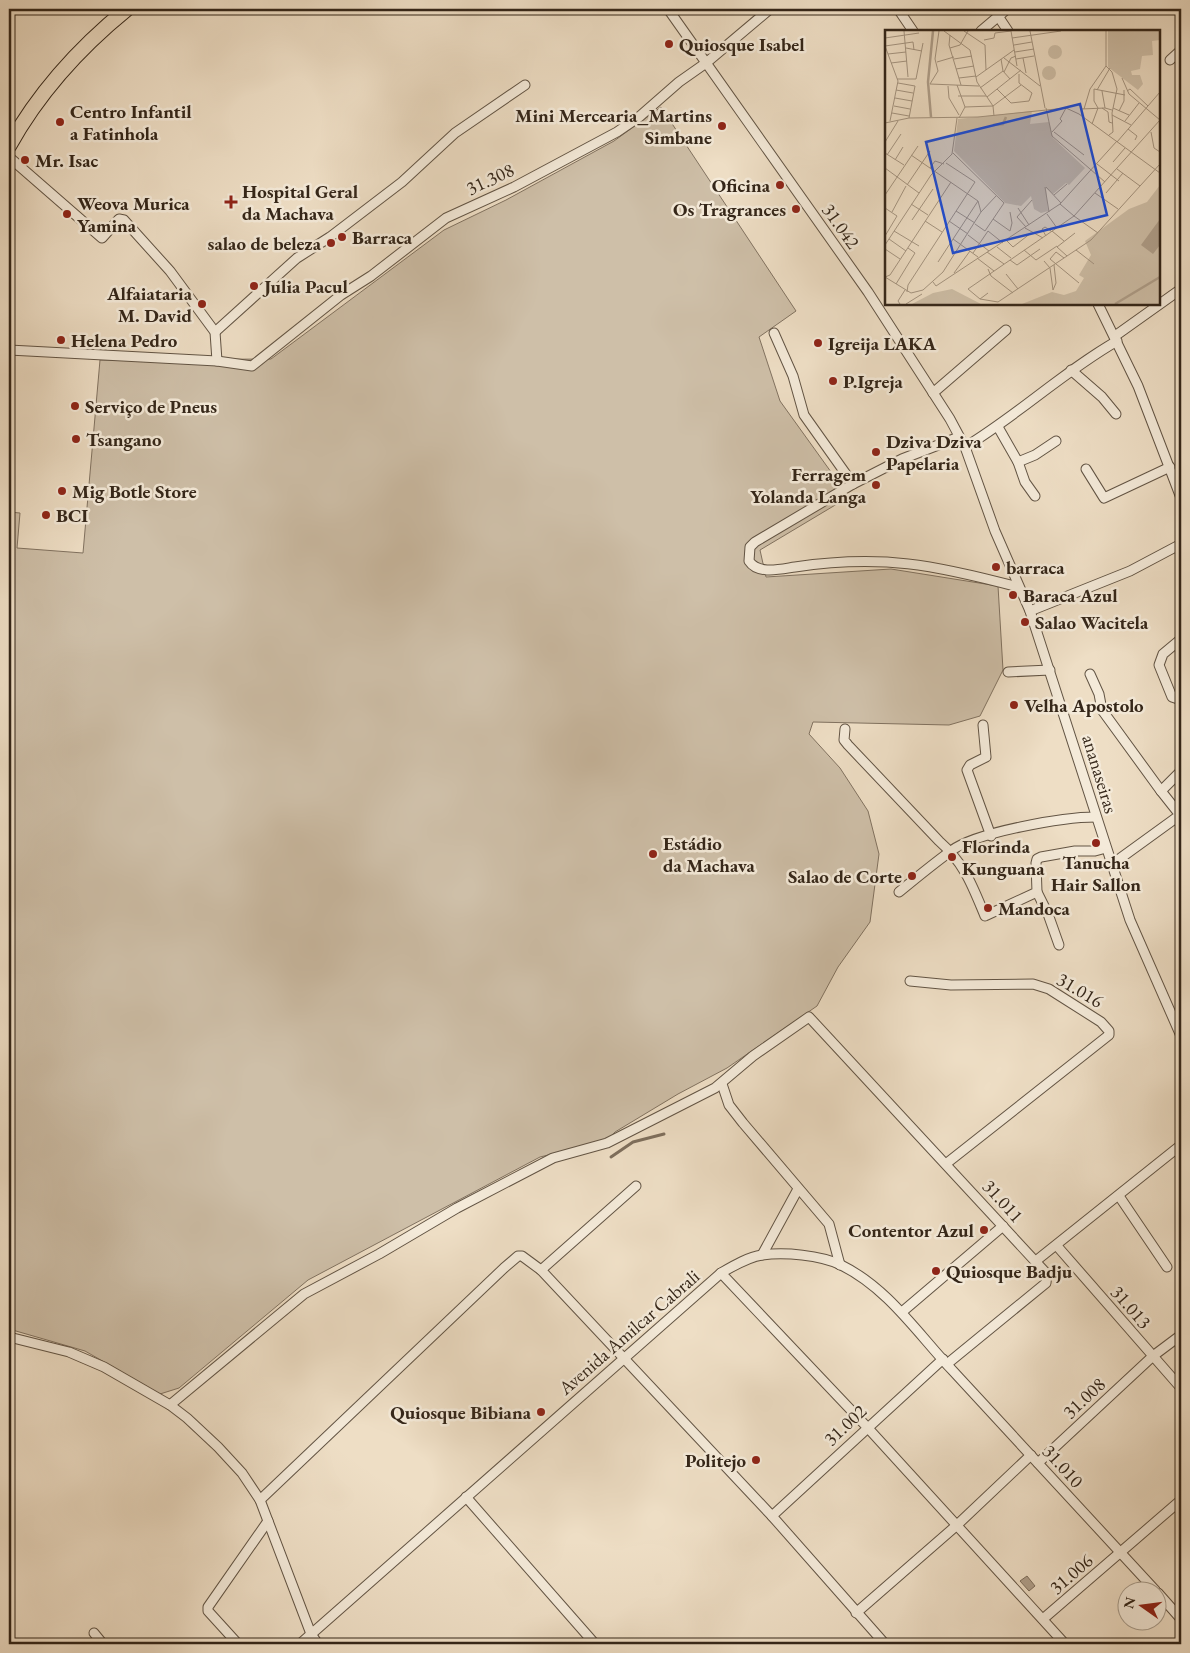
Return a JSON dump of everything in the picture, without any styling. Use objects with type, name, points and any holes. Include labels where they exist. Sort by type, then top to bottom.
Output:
[{"type":"main road","points":[[9,146],[35,104],[64,66],[94,36],[127,9]]},
{"type":"street","name":"31.042","points":[[668,9],[862,284],[933,393],[959,437]]},
{"type":"street","name":"31.308","points":[[9,350],[217,360],[252,366],[341,295],[371,276],[446,218],[514,187],[617,132],[639,117],[679,82],[706,63],[770,9]]},
{"type":"street","points":[[898,9],[912,30]]},
{"type":"street","points":[[982,30],[1007,9]]},
{"type":"street","points":[[998,16],[1007,30]]},
{"type":"street","points":[[1170,60],[1181,50]]},
{"type":"street","points":[[215,332],[297,258],[330,237],[402,182],[455,133],[525,85]]},
{"type":"street","points":[[9,157],[102,238],[119,220],[124,220],[170,270],[215,332],[217,360]]},
{"type":"street","points":[[1160,305],[1181,289]]},
{"type":"street","points":[[1099,305],[1138,386],[1181,498]]},
{"type":"street","points":[[965,447],[998,428],[1071,370],[1160,305]]},
{"type":"street","points":[[933,393],[1006,330]]},
{"type":"street","points":[[774,334],[793,376],[804,415],[853,484]]},
{"type":"street","points":[[1071,370],[1102,397],[1116,414]]},
{"type":"street","points":[[998,428],[1018,462],[1025,482],[1035,496]]},
{"type":"street","points":[[959,437],[902,459],[853,484],[755,542],[750,547],[749,562],[758,569],[775,570],[863,560],[892,561],[940,567],[1018,587]]},
{"type":"street","name":"ananaseiras","points":[[959,437],[965,447],[1018,587],[1030,611],[1130,920],[1181,1036]]},
{"type":"street","points":[[1018,462],[1035,455],[1056,441]]},
{"type":"street","points":[[1086,469],[1104,498],[1170,467]]},
{"type":"street","points":[[1030,611],[1130,571],[1181,544]]},
{"type":"street","points":[[1181,639],[1163,654],[1158,665],[1172,696],[1181,700]]},
{"type":"street","points":[[1008,672],[1050,670]]},
{"type":"street","points":[[1090,674],[1100,694],[1102,710],[1181,816],[1111,865]]},
{"type":"street","points":[[983,725],[986,757],[970,765],[968,770],[991,836]]},
{"type":"street","points":[[845,729],[844,740],[848,745],[939,841],[951,851],[974,887],[985,916],[1037,892]]},
{"type":"street","points":[[1161,791],[1181,771]]},
{"type":"street","points":[[899,892],[951,851],[970,842],[1033,825],[1075,817],[1096,817]]},
{"type":"street","points":[[1059,944],[1048,914],[1037,892],[1037,859],[1106,848]]},
{"type":"street","name":"31.016","points":[[910,981],[958,985],[1033,984],[1049,989],[1101,1022],[1109,1030],[1109,1035],[947,1163]]},
{"type":"street","name":"31.011","points":[[722,1084],[753,1056],[809,1017],[882,1097],[947,1163],[1003,1226],[1037,1260]]},
{"type":"street","points":[[170,1405],[304,1294],[379,1254],[457,1208],[553,1158],[613,1140],[722,1084],[729,1105],[829,1224],[840,1265]]},
{"type":"street","points":[[1037,1260],[1181,1146]]},
{"type":"street","points":[[541,1270],[636,1186]]},
{"type":"street","points":[[762,1255],[798,1189]]},
{"type":"street","points":[[1119,1196],[1167,1267]]},
{"type":"street","points":[[902,1312],[1003,1226]]},
{"type":"street","name":"31.013","points":[[1057,1246],[1181,1388]]},
{"type":"street","name":"Avenida Amilcar Cabrali","points":[[300,1644],[622,1358],[721,1273],[734,1265],[762,1255],[794,1255],[840,1265],[862,1278],[902,1312]]},
{"type":"street","points":[[260,1500],[513,1260],[518,1256],[526,1257],[541,1270],[772,1516],[885,1644]]},
{"type":"street","name":"31.002","points":[[772,1516],[867,1427],[945,1362],[1046,1283],[1047,1274],[1037,1260]]},
{"type":"street","points":[[721,1273],[867,1427],[1065,1644]]},
{"type":"street","name":"31.010","points":[[902,1312],[945,1362],[1145,1580]]},
{"type":"street","name":"31.008","points":[[1038,1463],[1152,1356],[1181,1335]]},
{"type":"street","points":[[9,1337],[87,1358],[170,1405],[218,1447],[242,1473],[260,1500],[311,1634],[318,1644]]},
{"type":"street","points":[[856,1613],[957,1525],[1031,1455]]},
{"type":"street","points":[[466,1497],[595,1644]]},
{"type":"street","name":"31.006","points":[[1043,1619],[1181,1500]]},
{"type":"street","points":[[238,1644],[208,1611],[208,1607],[268,1521]]},
{"type":"street","name":"31.010","points":[[1168,1605],[1181,1619]]},
{"type":"street","points":[[94,1633],[103,1644]]},
{"type":"shaded area","points":[[661,107],[796,311],[759,337],[780,401],[844,490],[847,498],[760,550],[766,577],[891,569],[998,586],[1003,670],[980,716],[949,725],[813,722],[809,734],[840,768],[868,811],[879,854],[870,922],[838,967],[817,1006],[727,1068],[678,1094],[615,1132],[606,1141],[540,1157],[308,1280],[179,1388],[160,1394],[85,1351],[9,1329],[9,512],[20,513],[17,548],[83,553],[100,360],[271,359],[444,230],[506,200],[614,141]]},
{"type":"shaded area","points":[[1027,1576],[1035,1586],[1029,1591],[1020,1581]]},
{"type":"waterway","points":[[611,1157],[633,1142],[664,1134]]},
{"type":"place","name":"Quiosque Isabel","points":[[669,44]]},
{"type":"place","name":"Centro Infantil a Fatinhola","points":[[60,122]]},
{"type":"place","name":"Mini Mercearia_Martins Simbane","points":[[722,126]]},
{"type":"place","name":"Mr. Isac","points":[[25,160]]},
{"type":"place","name":"Oficina","points":[[780,185]]},
{"type":"place","name":"Hospital Geral da Machava","points":[[231,202]]},
{"type":"place","name":"Os Tragrances","points":[[796,209]]},
{"type":"place","name":"Weova Murica Yamina","points":[[67,214]]},
{"type":"place","name":"Barraca","points":[[342,237]]},
{"type":"place","name":"salao de beleza","points":[[331,243]]},
{"type":"place","name":"Julia Pacul","points":[[254,286]]},
{"type":"place","name":"Alfaiataria M. David","points":[[202,304]]},
{"type":"place","name":"Helena Pedro","points":[[61,340]]},
{"type":"place","name":"Igreija LAKA","points":[[818,343]]},
{"type":"place","name":"P.Igreja","points":[[833,381]]},
{"type":"place","name":"Serviço de Pneus","points":[[75,406]]},
{"type":"place","name":"Tsangano","points":[[76,439]]},
{"type":"place","name":"Dziva Dziva Papelaria","points":[[876,452]]},
{"type":"place","name":"Ferragem Yolanda Langa","points":[[876,485]]},
{"type":"place","name":"Mig Botle Store","points":[[62,491]]},
{"type":"place","name":"BCI","points":[[46,515]]},
{"type":"place","name":"barraca","points":[[996,567]]},
{"type":"place","name":"Baraca Azul","points":[[1013,595]]},
{"type":"place","name":"Salao Wacitela","points":[[1025,622]]},
{"type":"place","name":"Velha Apostolo","points":[[1014,705]]},
{"type":"place","name":"Tanucha Hair Sallon","points":[[1096,843]]},
{"type":"place","name":"Estádio da Machava","points":[[653,854]]},
{"type":"place","name":"Florinda Kunguana","points":[[952,857]]},
{"type":"place","name":"Salao de Corte","points":[[912,876]]},
{"type":"place","name":"Mandoca","points":[[988,908]]},
{"type":"place","name":"Contentor Azul","points":[[984,1230]]},
{"type":"place","name":"Quiosque Badju","points":[[936,1271]]},
{"type":"place","name":"Quiosque Bibiana","points":[[541,1412]]},
{"type":"place","name":"Politejo","points":[[756,1460]]}]
